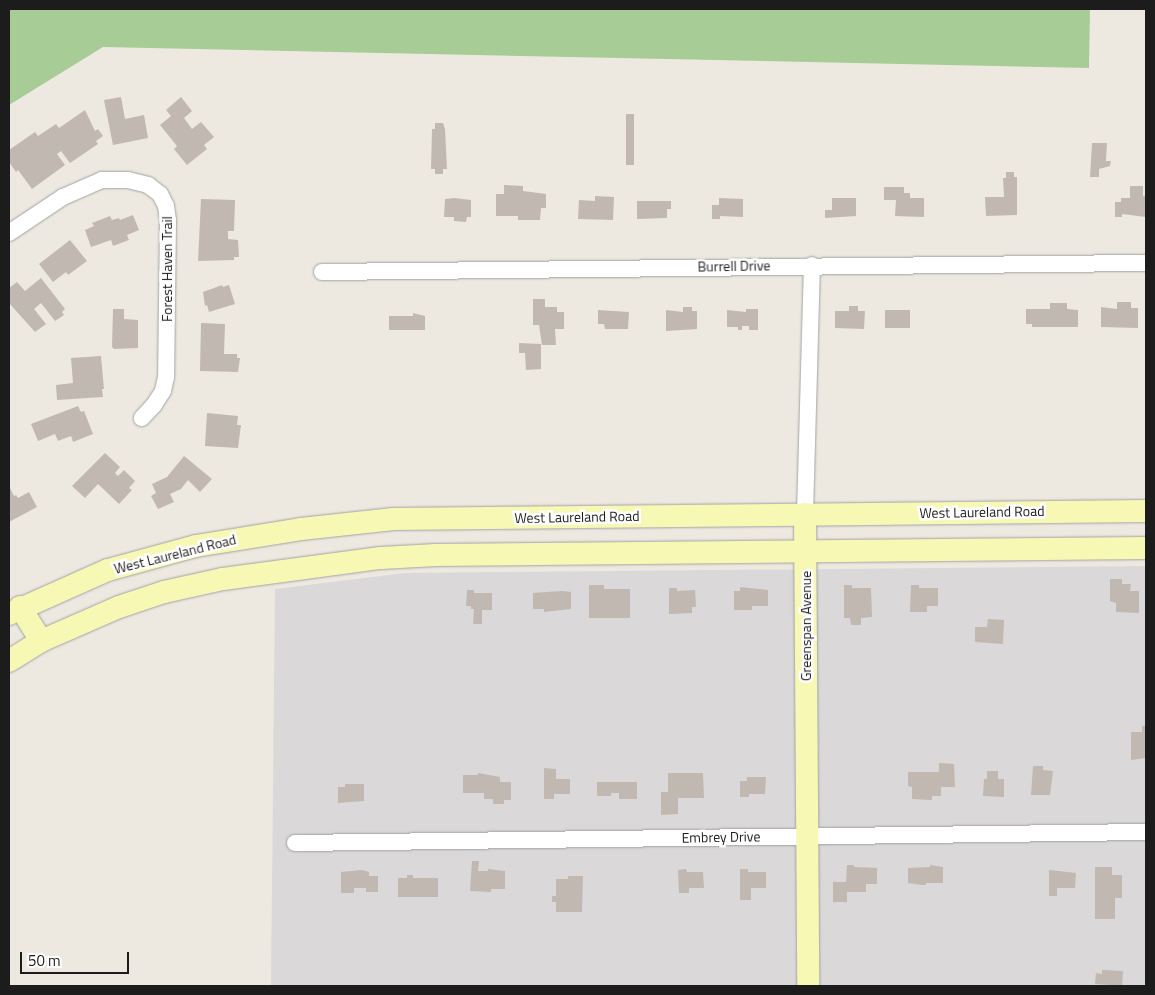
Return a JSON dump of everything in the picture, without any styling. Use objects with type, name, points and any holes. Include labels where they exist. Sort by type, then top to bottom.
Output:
[{"type":"main road","name":"West Laureland Road","points":[[14,611],[108,570],[196,546],[301,529],[435,517],[1146,511]]},
{"type":"main road","name":"Greenspan Avenue","points":[[805,514],[808,986]]},
{"type":"main road","points":[[435,517],[436,555]]},
{"type":"main road","points":[[9,661],[41,641],[119,606],[164,592],[223,580],[380,558],[436,555],[805,553],[1146,548]]},
{"type":"main road","points":[[14,611],[41,641]]},
{"type":"street","name":"Forest Haven Trail","points":[[9,233],[63,197],[102,180],[135,182],[148,185],[160,194],[166,206],[168,220],[166,377],[163,391],[154,406],[142,418]]},
{"type":"street","name":"Burrell Drive","points":[[322,272],[812,265],[1146,263]]},
{"type":"street","name":"Greenspan Avenue","points":[[805,514],[812,265]]},
{"type":"street","name":"Embrey Drive","points":[[296,843],[1146,832]]},
{"type":"shaded area","points":[[1146,566],[1146,986],[271,986],[275,589],[405,573]]},
{"type":"green space","points":[[9,9],[1090,9],[1089,68],[103,47],[9,105]]},
{"type":"building","points":[[121,97],[125,119],[144,115],[148,138],[113,145],[104,100]]},
{"type":"building","points":[[181,97],[192,111],[184,118],[192,129],[201,122],[214,137],[204,145],[207,149],[187,165],[174,149],[177,146],[160,125],[171,116],[166,110]]},
{"type":"building","points":[[85,110],[95,131],[98,129],[103,136],[96,141],[98,144],[70,163],[61,151],[57,154],[65,165],[32,189],[18,170],[16,172],[9,162],[9,150],[35,132],[38,136],[56,124],[59,128]]},
{"type":"building","points":[[626,114],[634,114],[634,165],[626,165]]},
{"type":"building","points":[[435,123],[443,123],[445,129],[447,169],[443,169],[443,174],[435,174],[435,169],[431,169],[432,129],[435,129]]},
{"type":"building","points":[[1092,143],[1107,143],[1106,161],[1111,161],[1110,166],[1099,169],[1099,177],[1090,177]]},
{"type":"building","points":[[1006,172],[1014,172],[1014,177],[1017,177],[1017,215],[986,216],[985,197],[1004,197],[1003,178],[1006,178]]},
{"type":"building","points":[[504,185],[523,186],[523,191],[546,194],[546,208],[541,208],[540,220],[518,220],[518,216],[496,216],[496,194],[504,194]]},
{"type":"building","points":[[1130,186],[1143,186],[1143,196],[1146,196],[1146,217],[1122,214],[1122,217],[1115,217],[1115,202],[1121,202],[1121,198],[1130,198]]},
{"type":"building","points":[[884,187],[904,187],[904,193],[910,193],[910,198],[924,198],[924,217],[895,216],[896,200],[884,200]]},
{"type":"building","points":[[595,196],[614,197],[613,220],[578,219],[579,200],[595,201]]},
{"type":"building","points":[[719,198],[743,199],[743,217],[720,216],[720,219],[712,219],[712,205],[719,205]]},
{"type":"building","points":[[832,198],[856,198],[856,216],[825,218],[825,210],[832,210]]},
{"type":"building","points":[[201,199],[235,200],[234,231],[228,231],[228,239],[238,240],[239,257],[234,257],[234,260],[198,261]]},
{"type":"building","points":[[445,199],[471,200],[471,217],[467,217],[466,222],[454,221],[454,217],[444,217]]},
{"type":"building","points":[[637,201],[671,201],[671,209],[667,209],[667,218],[637,219]]},
{"type":"building","points":[[133,215],[139,230],[127,235],[129,240],[113,246],[111,240],[91,247],[85,230],[94,226],[92,223],[110,216],[112,220],[119,218],[120,220]]},
{"type":"building","points":[[70,240],[87,261],[68,275],[66,272],[53,282],[39,264]]},
{"type":"building","points":[[41,278],[65,309],[62,312],[64,315],[55,321],[41,303],[34,309],[46,324],[35,332],[9,303],[9,288],[17,282],[25,291]]},
{"type":"building","points":[[222,285],[223,287],[229,285],[235,304],[209,312],[207,305],[205,306],[203,292]]},
{"type":"building","points":[[533,299],[545,299],[545,307],[557,307],[557,312],[564,312],[564,329],[555,329],[556,345],[542,345],[539,325],[533,325]]},
{"type":"building","points":[[1117,302],[1131,302],[1131,308],[1138,308],[1138,328],[1101,327],[1101,307],[1117,309]]},
{"type":"building","points":[[1050,303],[1067,303],[1067,309],[1078,310],[1078,327],[1032,327],[1032,324],[1026,324],[1026,309],[1050,309]]},
{"type":"building","points":[[849,306],[858,306],[858,311],[865,311],[864,329],[835,328],[835,311],[849,311]]},
{"type":"building","points":[[683,307],[692,307],[692,311],[697,311],[697,329],[666,331],[666,310],[683,312]]},
{"type":"building","points":[[113,309],[124,309],[124,319],[138,320],[138,348],[114,349],[112,347]]},
{"type":"building","points":[[746,309],[758,309],[758,330],[749,330],[749,326],[742,326],[742,330],[738,330],[738,327],[727,327],[727,310],[746,312]]},
{"type":"building","points":[[598,310],[629,312],[628,329],[605,329],[604,324],[598,324]]},
{"type":"building","points":[[885,310],[910,310],[910,328],[885,328]]},
{"type":"building","points":[[413,313],[425,316],[425,330],[389,330],[389,316],[413,316]]},
{"type":"building","points":[[201,323],[225,324],[224,354],[237,354],[237,358],[240,358],[238,372],[200,371]]},
{"type":"building","points":[[519,343],[541,344],[541,369],[526,370],[525,353],[519,353]]},
{"type":"building","points":[[101,356],[103,397],[57,400],[56,385],[73,383],[71,358]]},
{"type":"building","points":[[78,406],[81,412],[84,411],[93,434],[73,442],[71,436],[58,441],[55,434],[38,441],[31,424]]},
{"type":"building","points":[[207,413],[238,416],[237,425],[241,425],[238,448],[205,446]]},
{"type":"building","points":[[105,453],[120,467],[115,473],[118,476],[124,470],[135,481],[129,488],[132,490],[119,504],[98,484],[85,498],[72,486]]},
{"type":"building","points":[[184,456],[212,479],[200,492],[188,480],[181,489],[170,494],[174,502],[158,509],[151,496],[156,493],[152,484],[167,477]]},
{"type":"building","points":[[9,486],[14,496],[16,495],[18,498],[29,492],[37,507],[9,522]]},
{"type":"building","points":[[1110,579],[1122,579],[1122,584],[1131,584],[1130,591],[1139,591],[1139,613],[1116,612],[1116,603],[1110,601]]},
{"type":"building","points":[[589,585],[604,585],[604,589],[630,589],[630,618],[589,618]]},
{"type":"building","points":[[844,585],[852,585],[852,588],[871,588],[872,617],[861,618],[861,625],[851,625],[850,618],[844,618]]},
{"type":"building","points":[[911,585],[919,585],[919,588],[938,588],[938,606],[927,606],[927,612],[910,612]]},
{"type":"building","points":[[740,587],[768,590],[768,606],[752,606],[752,610],[734,610],[734,591],[740,591]]},
{"type":"building","points":[[669,588],[677,588],[677,591],[695,590],[696,607],[692,607],[692,613],[669,614]]},
{"type":"building","points":[[467,590],[474,590],[474,593],[492,593],[492,610],[482,610],[482,624],[473,624],[474,609],[471,609],[471,606],[466,606]]},
{"type":"building","points":[[571,592],[571,609],[544,612],[544,609],[533,609],[533,593]]},
{"type":"building","points":[[988,619],[1004,620],[1003,644],[975,642],[975,627],[987,627]]},
{"type":"building","points":[[1142,726],[1146,726],[1146,758],[1131,760],[1131,732],[1142,732]]},
{"type":"building","points":[[939,763],[954,764],[955,787],[941,787],[941,796],[932,796],[932,800],[912,799],[912,787],[908,786],[908,772],[939,772]]},
{"type":"building","points":[[1033,766],[1043,766],[1043,770],[1053,771],[1050,795],[1031,795]]},
{"type":"building","points":[[544,768],[556,769],[556,779],[570,779],[570,794],[554,794],[554,799],[544,799]]},
{"type":"building","points":[[987,771],[998,771],[998,779],[1004,779],[1004,797],[983,796],[984,779],[987,779]]},
{"type":"building","points":[[478,773],[500,777],[500,782],[511,782],[511,800],[504,800],[504,804],[493,804],[493,799],[484,799],[484,793],[463,793],[463,775],[478,775]]},
{"type":"building","points":[[668,773],[703,773],[704,798],[678,798],[678,814],[661,815],[661,792],[668,792]]},
{"type":"building","points":[[747,777],[766,777],[765,794],[749,794],[749,797],[740,797],[740,781],[747,781]]},
{"type":"building","points":[[597,782],[637,782],[637,799],[619,799],[619,793],[611,793],[611,796],[597,796]]},
{"type":"building","points":[[345,784],[364,784],[364,801],[338,803],[338,787],[345,787]]},
{"type":"building","points":[[472,861],[479,861],[478,871],[488,871],[488,869],[505,871],[505,889],[491,889],[491,892],[470,891]]},
{"type":"building","points":[[847,865],[877,868],[877,884],[866,884],[866,892],[847,892],[847,902],[833,902],[833,882],[846,882]]},
{"type":"building","points":[[930,865],[943,867],[943,883],[926,883],[926,885],[922,885],[908,883],[908,868],[930,867]]},
{"type":"building","points":[[1095,867],[1112,867],[1112,875],[1122,875],[1122,898],[1115,898],[1115,919],[1095,919]]},
{"type":"building","points":[[686,869],[687,872],[703,872],[704,888],[689,888],[689,893],[679,893],[678,870]]},
{"type":"building","points":[[740,869],[748,869],[748,872],[766,872],[766,888],[751,888],[751,900],[740,900]]},
{"type":"building","points":[[362,870],[369,872],[369,876],[378,876],[378,892],[366,892],[366,888],[354,888],[354,893],[341,893],[341,872]]},
{"type":"building","points":[[1049,870],[1076,873],[1075,888],[1057,888],[1057,896],[1049,896]]},
{"type":"building","points":[[407,875],[413,875],[413,878],[438,878],[438,897],[398,897],[398,878],[407,878]]},
{"type":"building","points":[[568,876],[583,876],[582,912],[556,912],[556,902],[552,902],[552,896],[556,896],[556,879],[568,879]]},
{"type":"building","points":[[1102,970],[1123,971],[1122,986],[1095,984],[1096,973],[1102,974]]}]
